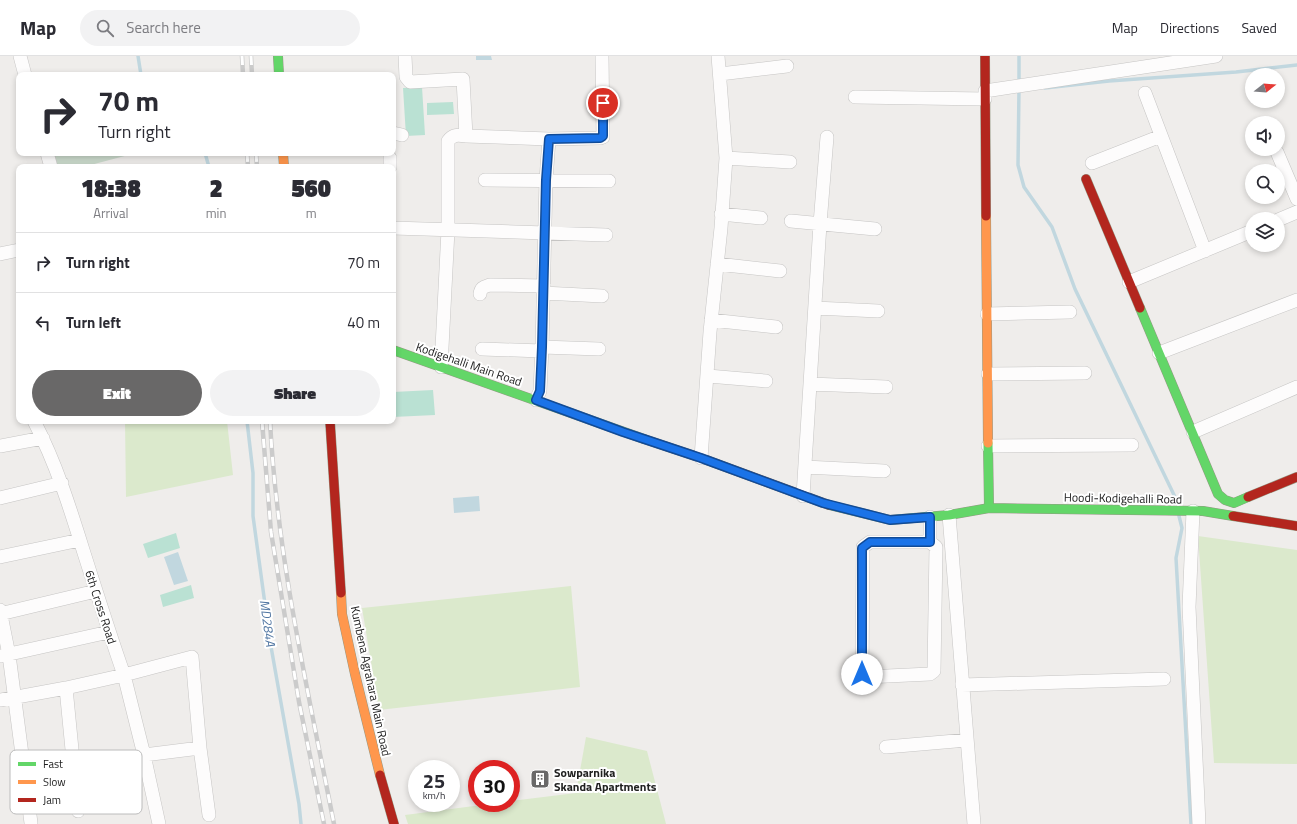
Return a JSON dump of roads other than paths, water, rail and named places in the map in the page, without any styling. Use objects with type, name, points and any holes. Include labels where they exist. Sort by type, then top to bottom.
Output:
[{"type":"street","points":[[20,56],[24,72]]},
{"type":"street","points":[[278,56],[279,72]]},
{"type":"street","points":[[405,56],[406,77],[410,82],[463,79],[466,136]]},
{"type":"street","points":[[441,367],[448,230],[448,141],[457,134],[466,136],[549,139],[600,138],[603,136],[602,56]]},
{"type":"street","points":[[701,458],[711,320],[726,158],[718,56]]},
{"type":"street","points":[[985,56],[989,508]]},
{"type":"street","points":[[854,97],[985,95],[1005,88],[1216,56]]},
{"type":"street","points":[[720,74],[787,66]]},
{"type":"street","points":[[1145,93],[1205,251]]},
{"type":"street","points":[[1092,163],[1161,136]]},
{"type":"street","points":[[803,496],[827,137]]},
{"type":"street","points":[[536,400],[540,391],[546,180],[549,139]]},
{"type":"street","points":[[1279,156],[1297,199]]},
{"type":"street","points":[[726,158],[790,162]]},
{"type":"street","points":[[1086,179],[1218,494],[1225,500],[1234,503],[1297,477]]},
{"type":"street","points":[[485,180],[609,181]]},
{"type":"street","points":[[1285,217],[1297,212]]},
{"type":"street","points":[[721,214],[761,218]]},
{"type":"street","points":[[790,221],[875,229]]},
{"type":"street","points":[[396,228],[606,235]]},
{"type":"street","points":[[1129,282],[1245,234]]},
{"type":"street","points":[[0,254],[16,251]]},
{"type":"street","points":[[717,264],[780,271]]},
{"type":"street","points":[[480,294],[484,287],[490,285],[544,289],[602,296]]},
{"type":"street","points":[[1159,353],[1297,300]]},
{"type":"street","points":[[815,308],[878,311]]},
{"type":"street","points":[[987,314],[1070,312]]},
{"type":"street","points":[[711,320],[776,327]]},
{"type":"street","points":[[482,349],[599,349]]},
{"type":"street","name":"Kodigehalli Main Road","points":[[396,351],[623,432],[701,458],[823,503],[890,520],[949,515]]},
{"type":"street","points":[[988,374],[1084,373]]},
{"type":"street","points":[[708,376],[766,381]]},
{"type":"street","points":[[810,384],[886,387]]},
{"type":"street","points":[[1192,432],[1297,388]]},
{"type":"street","name":"6th Cross Road","points":[[36,424],[62,483],[124,675],[159,824]]},
{"type":"street","name":"Kumbena Agrahara Main Road","points":[[330,424],[342,614],[370,735],[394,824]]},
{"type":"street","points":[[0,446],[43,438]]},
{"type":"street","points":[[988,446],[1132,445]]},
{"type":"street","points":[[805,467],[884,471]]},
{"type":"street","points":[[0,498],[62,483]]},
{"type":"street","name":"Hoodi-Kodigehalli Road","points":[[949,515],[989,508],[1204,511],[1297,526]]},
{"type":"street","points":[[1189,511],[1189,607],[1199,824]]},
{"type":"street","points":[[949,515],[974,824]]},
{"type":"street","points":[[930,517],[930,542]]},
{"type":"street","points":[[0,557],[80,540]]},
{"type":"street","points":[[870,542],[930,542],[936,547],[934,671],[930,674],[866,677],[862,674],[862,548],[870,542]]},
{"type":"street","points":[[22,750],[15,698],[4,656],[0,612],[96,591]]},
{"type":"street","points":[[4,656],[109,632]]},
{"type":"street","points":[[0,700],[66,688],[124,675],[192,657],[200,748],[209,815]]},
{"type":"street","points":[[962,685],[1164,679]]},
{"type":"street","points":[[66,688],[72,750]]},
{"type":"street","points":[[886,747],[967,740]]},
{"type":"street","points":[[144,755],[200,748]]},
{"type":"street","points":[[31,814],[32,823]]},
{"type":"water","points":[[476,56],[491,56],[492,60],[476,60]]},
{"type":"water","points":[[479,496],[480,511],[454,513],[453,498]]},
{"type":"water","points":[[178,552],[188,581],[174,585],[164,557]]},
{"type":"waterway","name":"MD284A","points":[[138,56],[141,72]]},
{"type":"waterway","points":[[1019,56],[1019,83]]},
{"type":"waterway","points":[[1045,88],[1109,81],[1236,72],[1297,65]]},
{"type":"waterway","points":[[1019,89],[1018,165],[1024,187],[1052,227],[1075,289],[1175,497],[1176,504]]},
{"type":"waterway","name":"MD284A","points":[[206,156],[208,164]]},
{"type":"waterway","name":"MD284A","points":[[247,424],[253,473],[253,516],[270,641],[299,804],[301,824]]},
{"type":"waterway","points":[[1179,516],[1182,528],[1176,558],[1191,824]]},
{"type":"railway","points":[[242,56],[243,72]]},
{"type":"railway","points":[[251,56],[252,72]]},
{"type":"railway","points":[[247,156],[248,164]]},
{"type":"railway","points":[[256,156],[257,164]]},
{"type":"railway","points":[[262,424],[271,532],[299,702],[324,824]]},
{"type":"railway","points":[[270,424],[279,523],[286,573],[304,674],[334,824]]},
{"type":"place","name":"Sowparnika Skanda Apartments","points":[[540,779]]}]
